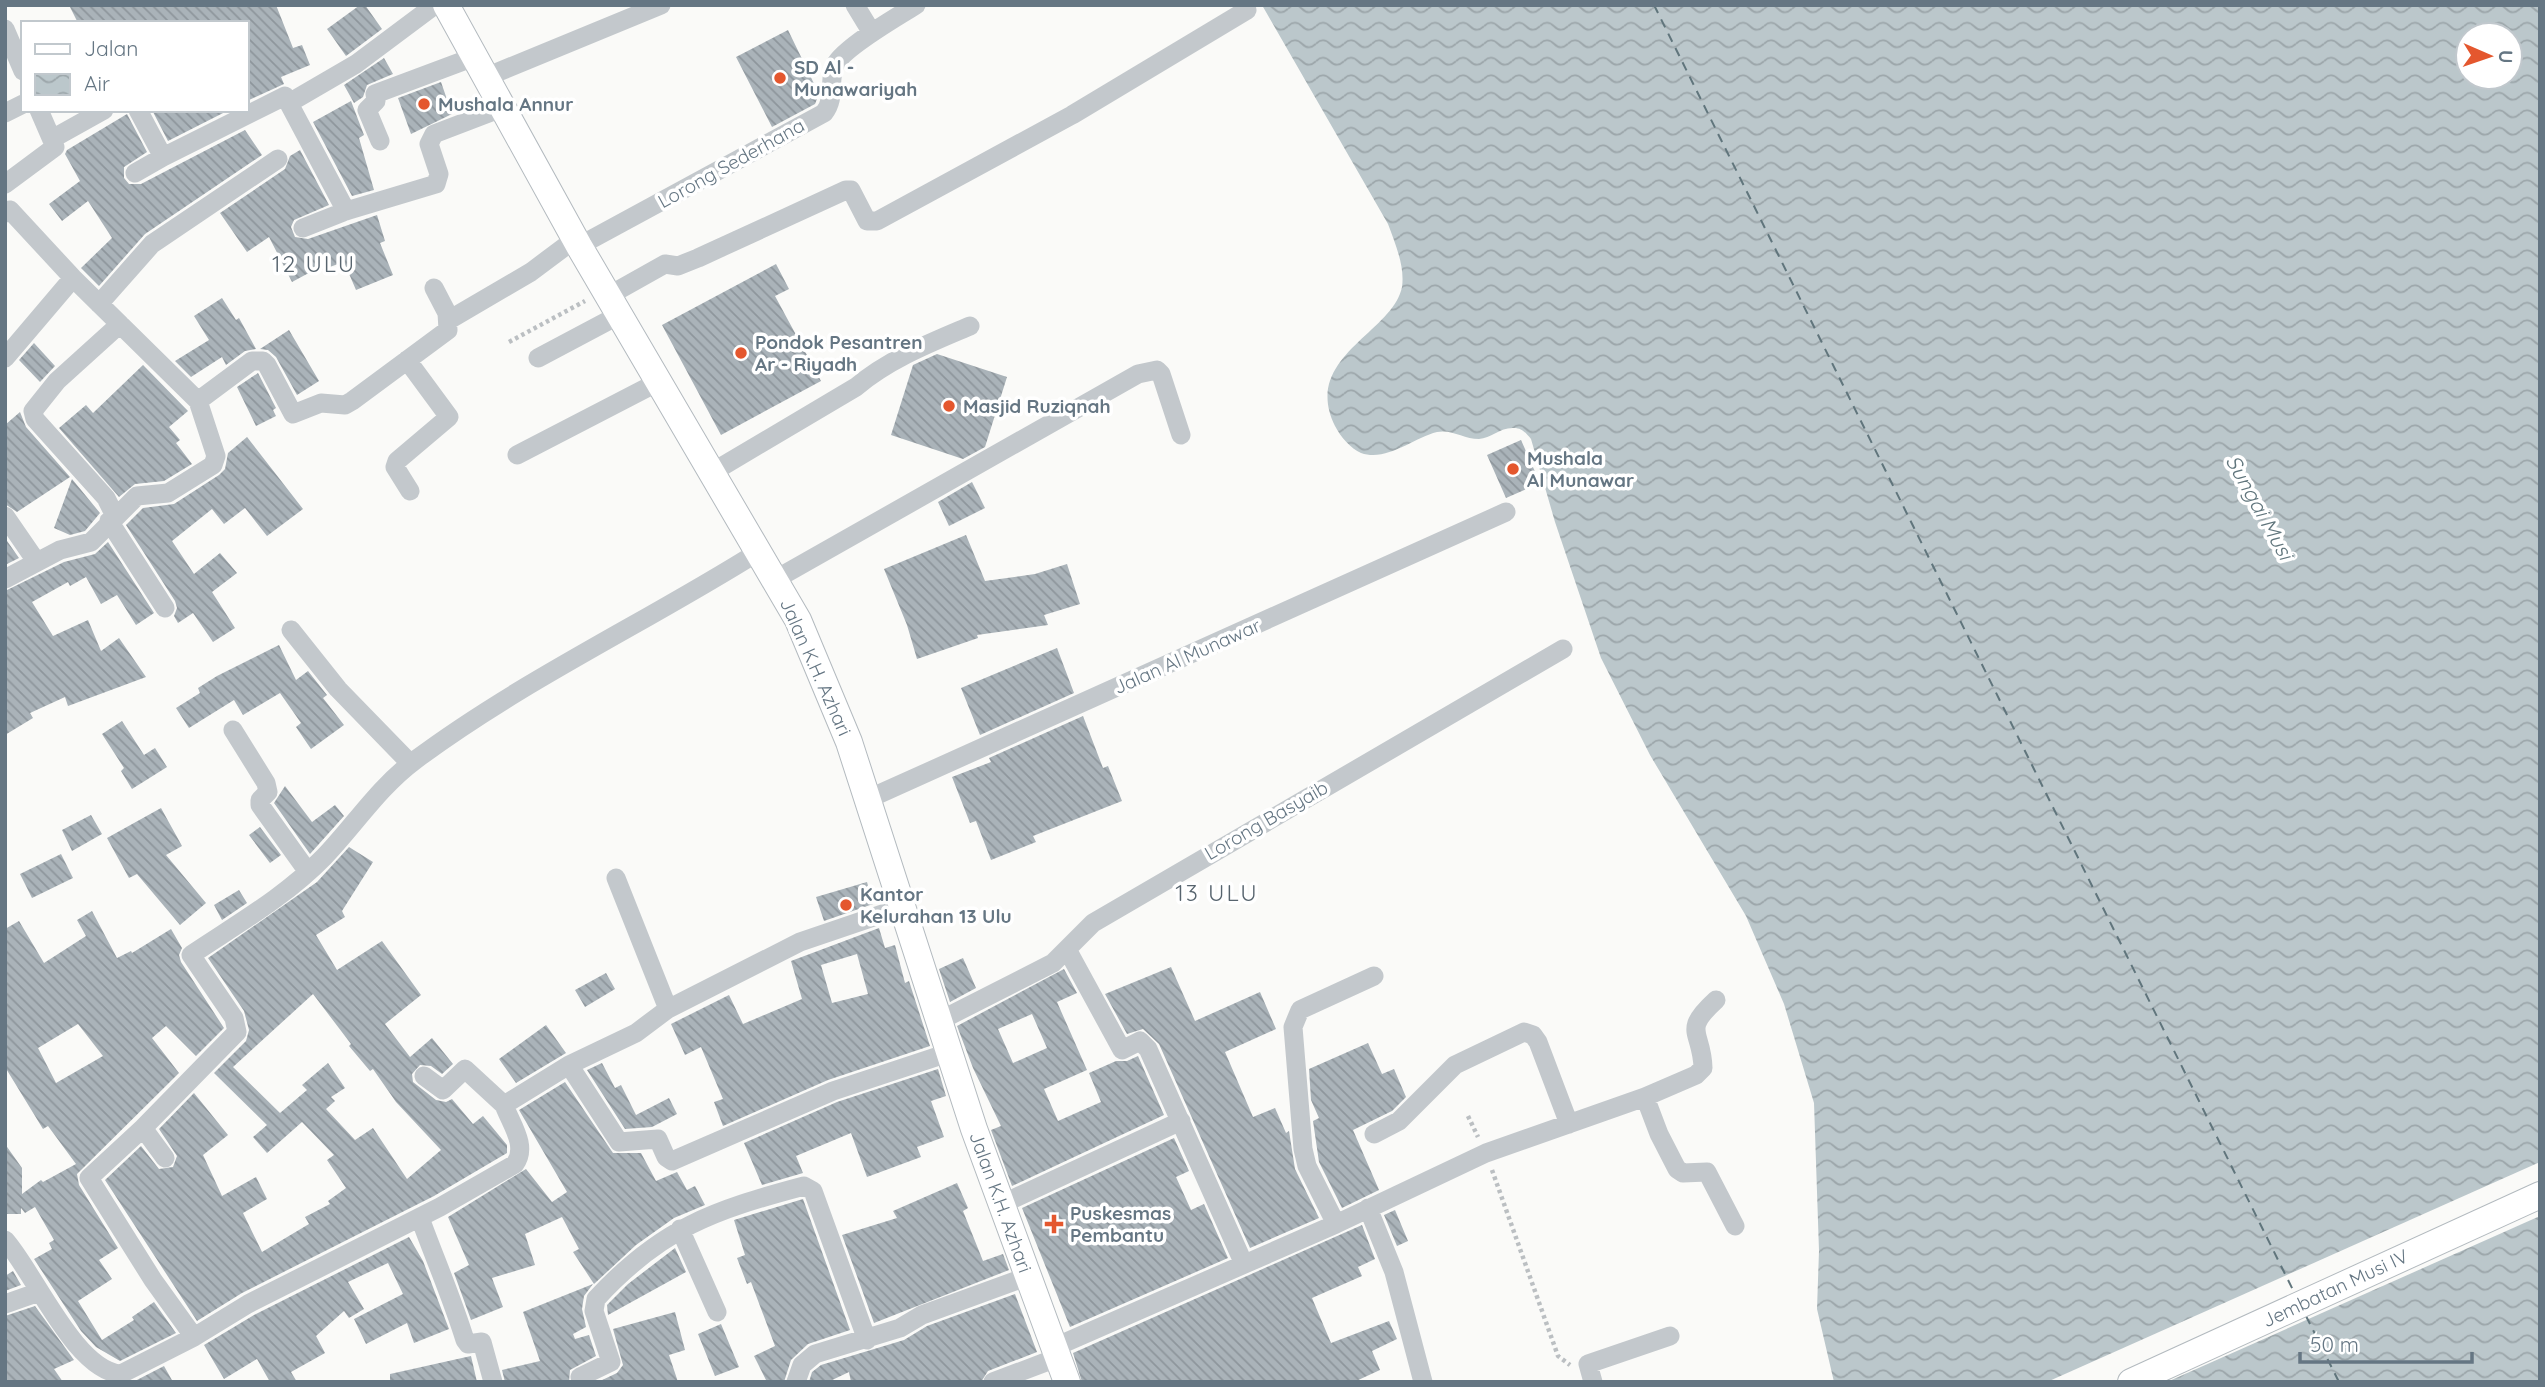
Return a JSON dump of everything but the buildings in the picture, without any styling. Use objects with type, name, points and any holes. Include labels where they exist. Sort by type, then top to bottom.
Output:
[{"type":"street","points":[[289,103],[356,64],[435,5]]},
{"type":"street","points":[[380,141],[367,110],[376,102],[375,94],[480,67],[661,5]]},
{"type":"street","points":[[855,5],[872,33]]},
{"type":"street","name":"Lorong Sederhana","points":[[198,401],[252,361],[258,360],[267,365],[293,414],[321,403],[345,405],[448,330],[449,320],[577,243],[824,113],[832,98],[834,66],[872,33],[916,5]]},
{"type":"street","points":[[538,358],[610,301],[665,264],[678,266],[698,258],[846,190],[852,192],[867,221],[877,221],[1072,115],[1247,10],[1244,5]]},
{"type":"street","name":"Jalan K.H. Azhari","points":[[451,14],[610,301],[798,620],[849,742],[974,1129],[1060,1362]]},
{"type":"street","points":[[5,29],[21,66]]},
{"type":"street","points":[[135,173],[284,96],[346,211]]},
{"type":"street","points":[[5,113],[21,105]]},
{"type":"street","points":[[303,228],[346,211],[436,184],[439,174],[429,144],[434,134],[502,108]]},
{"type":"street","points":[[5,184],[55,147],[40,112]]},
{"type":"street","points":[[52,139],[100,112]]},
{"type":"street","points":[[139,112],[163,157]]},
{"type":"street","points":[[99,304],[152,244],[278,159]]},
{"type":"street","points":[[5,579],[60,550],[91,542],[137,496],[168,493],[216,461],[198,401],[7,209]]},
{"type":"street","points":[[5,358],[73,278]]},
{"type":"street","points":[[434,288],[449,320]]},
{"type":"street","points":[[120,324],[57,381],[33,411],[35,419],[106,498],[112,519],[165,608]]},
{"type":"street","points":[[711,473],[856,387],[870,374],[917,348],[970,326]]},
{"type":"street","points":[[407,360],[449,417],[397,460],[395,467],[410,491]]},
{"type":"street","points":[[776,579],[1138,374],[1157,370],[1161,374],[1181,435]]},
{"type":"street","points":[[517,455],[658,382]]},
{"type":"street","name":"Jalan Al Munawar","points":[[868,799],[1506,512]]},
{"type":"street","points":[[5,516],[36,561]]},
{"type":"street","points":[[194,1337],[153,1280],[89,1178],[143,1128],[237,1032],[234,1018],[191,955],[269,905],[308,872],[410,763],[459,728],[758,552]]},
{"type":"street","points":[[292,630],[338,690],[410,763]]},
{"type":"street","name":"Lorong Basyaib","points":[[941,1020],[1053,962],[1068,951],[1079,934],[1093,923],[1563,649]]},
{"type":"street","points":[[233,730],[266,783],[268,792],[260,800],[260,805],[308,872]]},
{"type":"street","points":[[616,878],[668,1009]]},
{"type":"street","points":[[503,1105],[569,1065],[636,1033],[668,1009],[800,942],[903,907]]},
{"type":"street","points":[[1068,951],[1122,1050],[1140,1041],[1148,1049],[1243,1262]]},
{"type":"street","points":[[1336,1224],[1307,1166],[1303,1149],[1293,1027],[1300,1010],[1374,976]]},
{"type":"street","points":[[993,1382],[1060,1362],[1243,1262],[1336,1224],[1486,1153],[1645,1097],[1696,1075],[1703,1068],[1695,1025],[1699,1016],[1716,1000]]},
{"type":"street","points":[[1374,1134],[1399,1121],[1455,1065],[1524,1032],[1534,1035],[1538,1042],[1569,1124]]},
{"type":"street","points":[[569,1065],[619,1142],[658,1139],[666,1157],[672,1161],[833,1091],[951,1052]]},
{"type":"street","points":[[5,1240],[18,1255],[39,1292],[80,1349],[112,1373],[121,1374],[194,1337],[248,1304],[420,1218],[515,1164],[521,1155],[521,1146],[503,1105],[465,1069],[443,1090],[424,1076]]},
{"type":"street","points":[[1645,1097],[1658,1134],[1677,1169],[1683,1173],[1707,1172],[1735,1226]]},
{"type":"street","points":[[1002,1204],[1181,1121]]},
{"type":"street","points":[[143,1128],[165,1158]]},
{"type":"street","points":[[580,1377],[611,1362],[594,1311],[596,1299],[657,1243],[726,1206],[807,1186],[813,1191],[867,1340]]},
{"type":"street","name":"Jembatan Musi IV","points":[[2131,1382],[2540,1195]]},
{"type":"street","points":[[1368,1208],[1394,1272],[1423,1382]]},
{"type":"street","points":[[420,1218],[440,1274],[450,1289],[465,1340],[468,1344],[482,1342],[493,1382]]},
{"type":"street","points":[[680,1229],[717,1312]]},
{"type":"street","points":[[796,1382],[807,1358],[900,1328],[922,1315],[1029,1276]]},
{"type":"street","points":[[5,1304],[39,1292]]},
{"type":"street","points":[[1590,1373],[1670,1336]]},
{"type":"path","points":[[509,342],[610,301]]},
{"type":"path","points":[[1486,1153],[1558,1356],[1570,1365],[1590,1373]]},
{"type":"water","name":"Sungai Musi","points":[[1262,5],[2540,5],[2540,1382],[1834,1382],[1817,1309],[1819,1251],[1814,1103],[1784,1004],[1746,916],[1650,755],[1601,658],[1555,522],[1531,439],[1517,428],[1505,429],[1479,439],[1442,431],[1390,452],[1371,455],[1353,448],[1335,426],[1328,402],[1330,382],[1339,364],[1352,348],[1395,303],[1403,279],[1388,224]]},
{"type":"pier","points":[[2540,1162],[2540,1216],[2167,1382],[2047,1382]]},
{"type":"ferry route","points":[[1654,5],[2294,1292]]},
{"type":"ferry route","points":[[2306,1316],[2339,1382]]},
{"type":"place","name":"SD Al - Munawariyah","points":[[780,78]]},
{"type":"place","name":"Mushala Annur","points":[[424,104]]},
{"type":"place","name":"Pondok Pesantren Ar - Riyadh","points":[[741,353]]},
{"type":"place","name":"Masjid Ruziqnah","points":[[949,406]]},
{"type":"place","name":"Mushala Al Munawar","points":[[1513,469]]},
{"type":"place","name":"Kantor Kelurahan 13 Ulu","points":[[846,905]]},
{"type":"place","name":"Puskesmas Pembantu","points":[[1054,1224]]},
{"type":"district","name":"12 ULU","points":[[314,263]]},
{"type":"district","name":"13 ULU","points":[[1217,892]]}]
